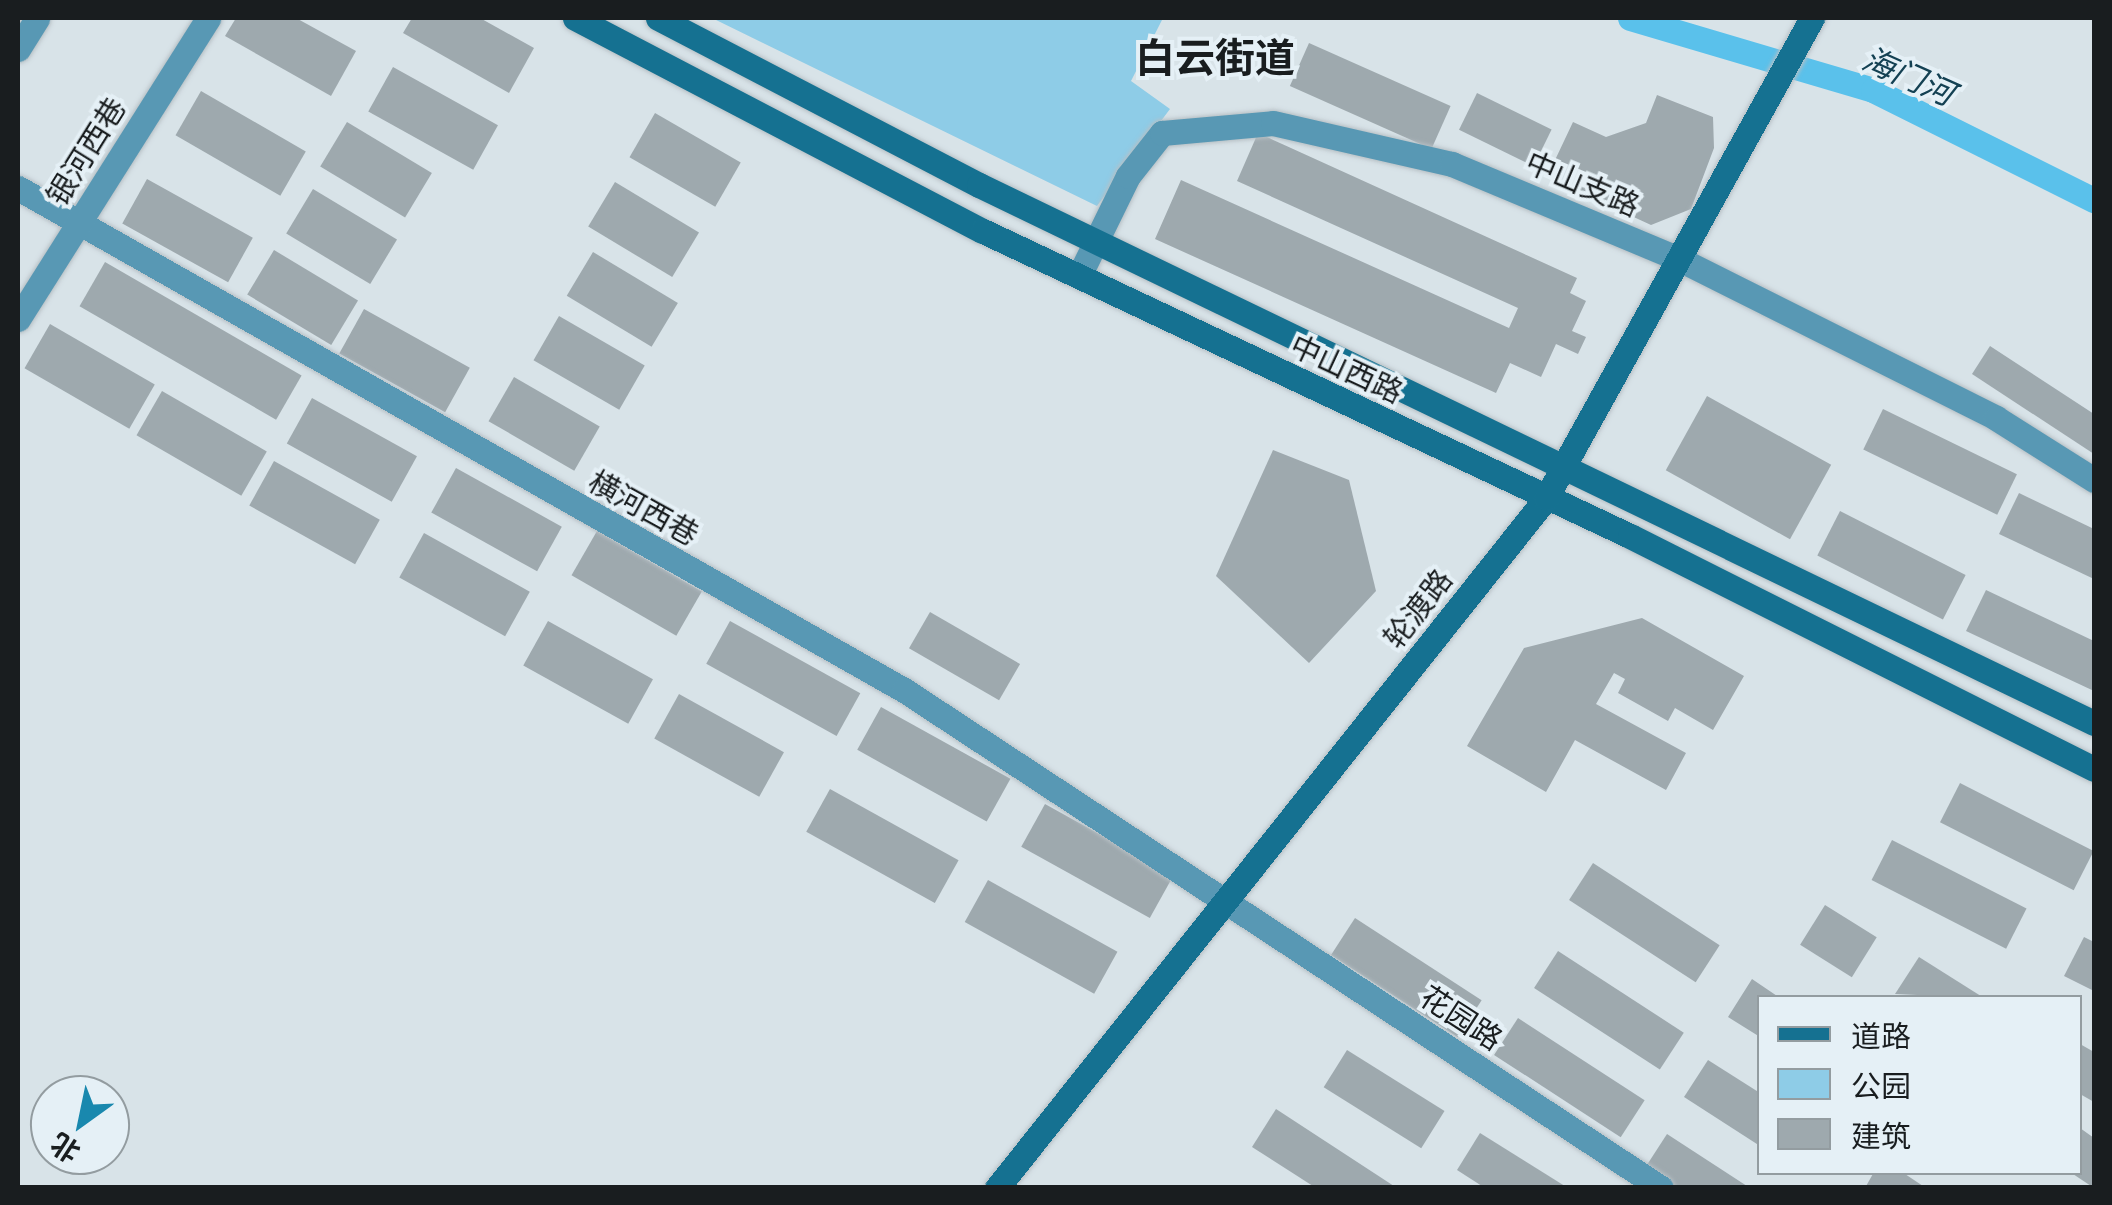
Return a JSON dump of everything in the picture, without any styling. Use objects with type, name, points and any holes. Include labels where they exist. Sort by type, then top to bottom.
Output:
[{"type":"main road","name":"中山西路","points":[[575,18],[1079,276],[1546,498],[2094,769]]},
{"type":"main road","name":"中山西路","points":[[658,18],[1096,242],[1566,465],[2094,723]]},
{"type":"main road","name":"轮渡路","points":[[997,1188],[1546,498],[1759,106],[1807,26]]},
{"type":"street","points":[[18,50],[37,18]]},
{"type":"street","name":"银河西巷","points":[[18,318],[208,18]]},
{"type":"street","name":"中山支路","points":[[1079,276],[1162,134],[1274,123],[1452,164],[1677,258],[1996,418],[2094,480]]},
{"type":"street","name":"横河西巷","points":[[18,188],[76,226],[904,690],[1226,901]]},
{"type":"street","name":"花园路","points":[[1226,901],[1661,1188]]},
{"type":"green space","points":[[712,18],[1163,18],[1131,81],[1170,109],[1097,206]]},
{"type":"building","points":[[236,18],[296,18],[356,51],[331,96],[225,36]]},
{"type":"building","points":[[412,18],[480,18],[534,48],[509,93],[403,33]]},
{"type":"building","points":[[1309,43],[1451,106],[1431,149],[1290,86]]},
{"type":"building","points":[[393,67],[498,125],[473,170],[368,112]]},
{"type":"building","points":[[201,91],[306,152],[280,196],[176,135]]},
{"type":"building","points":[[1477,93],[1552,129],[1534,166],[1459,130]]},
{"type":"building","points":[[1657,95],[1713,117],[1714,148],[1691,209],[1651,225],[1547,177],[1573,122],[1606,137],[1646,123]]},
{"type":"building","points":[[655,113],[741,162],[715,207],[630,157]]},
{"type":"building","points":[[347,122],[432,173],[405,218],[320,167]]},
{"type":"building","points":[[1258,133],[1577,278],[1570,293],[1586,301],[1572,331],[1586,337],[1578,354],[1556,344],[1541,377],[1510,363],[1496,393],[1155,239],[1181,180],[1509,328],[1518,308],[1237,181]]},
{"type":"building","points":[[147,179],[253,238],[228,282],[122,224]]},
{"type":"building","points":[[615,182],[699,232],[672,277],[588,227]]},
{"type":"building","points":[[313,189],[397,239],[370,284],[286,234]]},
{"type":"building","points":[[274,250],[358,300],[331,345],[247,295]]},
{"type":"building","points":[[593,252],[678,303],[652,347],[567,296]]},
{"type":"building","points":[[105,262],[302,376],[276,420],[80,306]]},
{"type":"building","points":[[364,309],[470,368],[445,412],[339,354]]},
{"type":"building","points":[[559,316],[645,365],[619,410],[534,360]]},
{"type":"building","points":[[50,324],[155,384],[129,429],[24,368]]},
{"type":"building","points":[[1990,346],[2094,414],[2094,454],[1972,374]]},
{"type":"building","points":[[514,377],[600,427],[574,471],[488,421]]},
{"type":"building","points":[[162,391],[267,451],[241,496],[136,435]]},
{"type":"building","points":[[1707,396],[1831,465],[1790,539],[1666,470]]},
{"type":"building","points":[[312,398],[417,456],[392,502],[287,443]]},
{"type":"building","points":[[1883,409],[2017,474],[1997,515],[1863,449]]},
{"type":"building","points":[[1273,450],[1349,480],[1376,591],[1309,663],[1216,576]]},
{"type":"building","points":[[274,461],[380,520],[355,564],[249,506]]},
{"type":"building","points":[[456,468],[562,527],[537,571],[431,513]]},
{"type":"building","points":[[2019,493],[2094,529],[2094,579],[1999,534]]},
{"type":"building","points":[[1840,511],[1966,575],[1943,620],[1817,556]]},
{"type":"building","points":[[597,531],[702,592],[676,636],[572,575]]},
{"type":"building","points":[[424,533],[530,592],[505,636],[399,578]]},
{"type":"building","points":[[1986,590],[2094,641],[2094,691],[1966,631]]},
{"type":"building","points":[[930,612],[1020,664],[999,700],[909,648]]},
{"type":"building","points":[[1642,618],[1744,676],[1713,730],[1675,708],[1668,721],[1618,693],[1625,679],[1614,673],[1596,704],[1686,753],[1666,790],[1575,740],[1546,792],[1467,746],[1524,648]]},
{"type":"building","points":[[548,621],[653,679],[628,724],[523,666]]},
{"type":"building","points":[[730,621],[860,693],[837,736],[706,664]]},
{"type":"building","points":[[679,694],[784,752],[759,797],[654,739]]},
{"type":"building","points":[[881,707],[1010,779],[987,822],[857,750]]},
{"type":"building","points":[[1960,783],[2094,851],[2074,890],[1940,822]]},
{"type":"building","points":[[830,789],[959,860],[935,903],[806,832]]},
{"type":"building","points":[[1045,804],[1174,875],[1150,918],[1021,847]]},
{"type":"building","points":[[1892,840],[2027,909],[2006,949],[1872,880]]},
{"type":"building","points":[[1593,863],[1720,945],[1696,982],[1569,900]]},
{"type":"building","points":[[988,880],[1117,952],[1094,994],[965,922]]},
{"type":"building","points":[[1825,905],[1877,937],[1852,977],[1800,945]]},
{"type":"building","points":[[1355,918],[1482,1000],[1458,1037],[1331,955]]},
{"type":"building","points":[[2084,937],[2094,942],[2094,991],[2064,976]]},
{"type":"building","points":[[1558,951],[1684,1033],[1660,1070],[1534,988]]},
{"type":"building","points":[[1919,957],[1979,995],[1917,995],[1895,994]]},
{"type":"building","points":[[1752,979],[1776,995],[1757,995],[1757,1035],[1728,1017]]},
{"type":"building","points":[[1518,1018],[1645,1100],[1621,1137],[1494,1055]]},
{"type":"building","points":[[2082,1045],[2094,1052],[2094,1102],[2082,1095]]},
{"type":"building","points":[[1347,1050],[1445,1111],[1421,1148],[1324,1087]]},
{"type":"building","points":[[1708,1060],[1757,1091],[1757,1144],[1684,1097]]},
{"type":"building","points":[[1276,1109],[1397,1188],[1316,1188],[1252,1147]]},
{"type":"building","points":[[2082,1129],[2094,1138],[2094,1188],[2074,1175],[2082,1175]]},
{"type":"building","points":[[1480,1133],[1568,1188],[1485,1188],[1457,1170]]},
{"type":"building","points":[[1667,1134],[1750,1188],[1669,1188],[1643,1171]]},
{"type":"building","points":[[1872,1175],[1906,1175],[1926,1188],[1865,1188]]},
{"type":"waterway","name":"海门河","points":[[1630,18],[1873,90],[2094,200]]},
{"type":"district","name":"白云街道","points":[[1215,56]]}]
